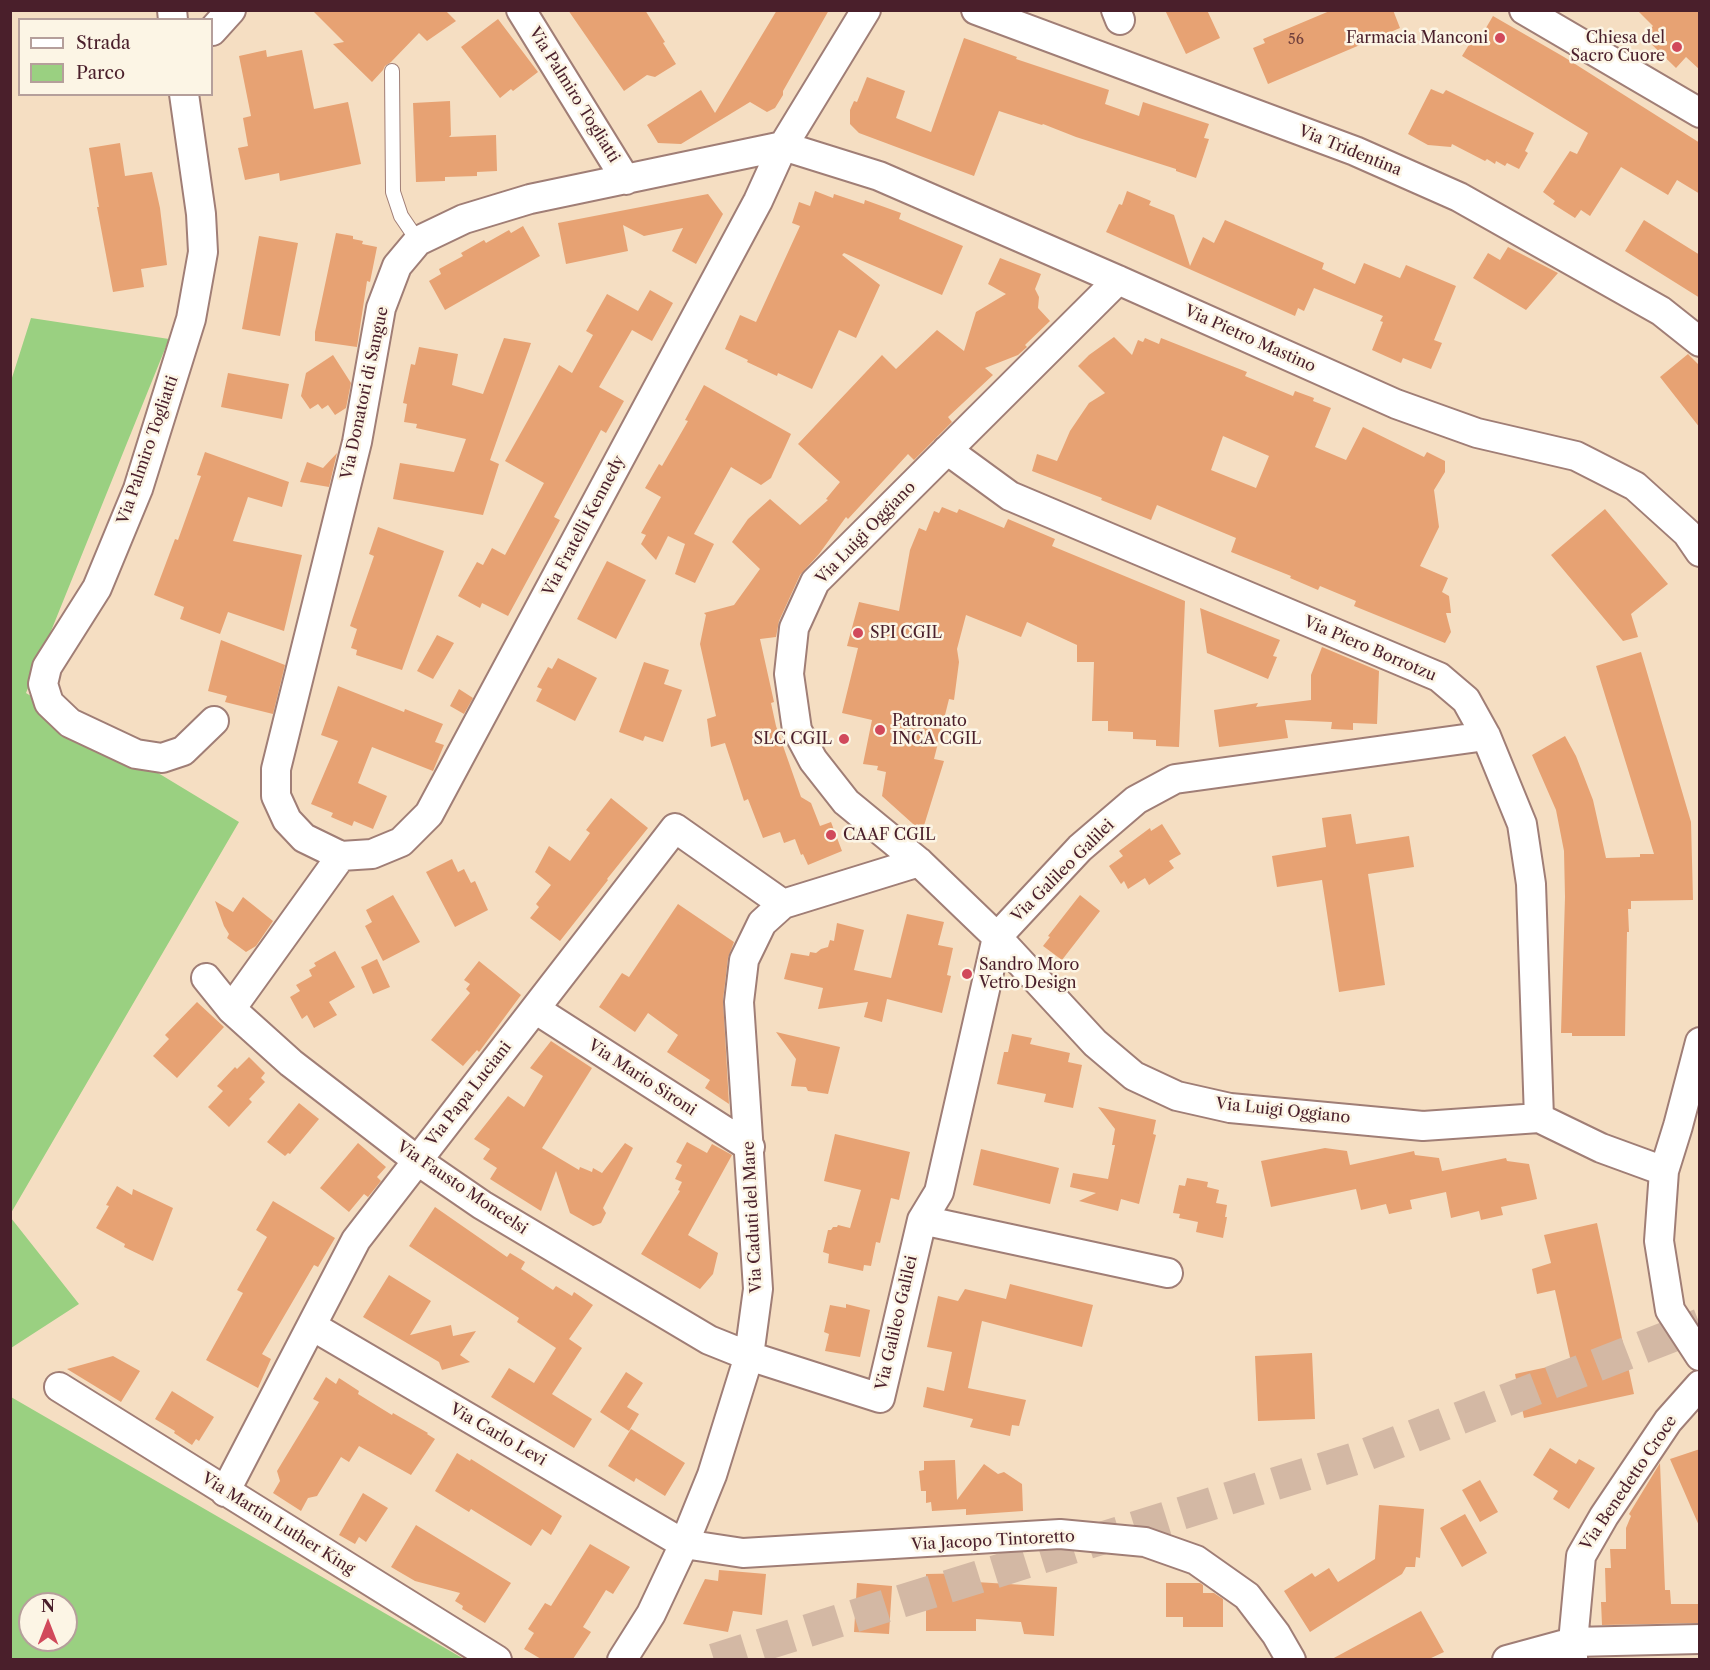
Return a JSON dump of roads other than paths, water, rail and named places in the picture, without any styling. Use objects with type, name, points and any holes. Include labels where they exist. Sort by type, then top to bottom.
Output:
[{"type":"street","points":[[213,30],[231,10]]},
{"type":"street","name":"Via Palmiro Togliatti","points":[[521,10],[626,180]]},
{"type":"street","name":"Via Fratelli Kennedy","points":[[342,856],[372,855],[401,842],[429,814],[758,201],[783,146],[866,10]]},
{"type":"street","name":"Via Tridentina","points":[[976,10],[1355,151],[1459,197],[1661,311],[1700,342]]},
{"type":"street","points":[[1524,10],[1700,113]]},
{"type":"street","name":"Via Palmiro Togliatti","points":[[184,96],[201,214],[202,252],[191,319],[138,489],[97,588],[47,667],[43,684],[49,703],[70,723],[136,754],[162,758],[183,751],[214,721]]},
{"type":"street","name":"Via Donatori di Sangue","points":[[342,856],[304,838],[287,820],[276,796],[276,769],[357,442],[381,308],[397,266],[418,241],[464,219],[530,199],[783,146]]},
{"type":"street","name":"Via Pietro Mastino","points":[[783,146],[879,176],[1118,279],[1396,404],[1477,433],[1576,456],[1635,486],[1687,533],[1700,552]]},
{"type":"street","name":"Via Luigi Oggiano","points":[[1118,279],[815,582],[794,628],[789,674],[797,730],[813,760],[846,802],[919,862],[997,937],[1095,1043],[1134,1076],[1177,1096],[1230,1108],[1423,1126],[1539,1118]]},
{"type":"street","name":"Via Piero Borrotzu","points":[[947,450],[1010,496],[1439,677],[1466,700],[1486,736],[1522,824],[1531,884],[1539,1118]]},
{"type":"street","name":"Via Galileo Galilei","points":[[748,1356],[880,1398],[921,1220],[939,1192],[997,937],[1080,848],[1136,800],[1175,779],[1486,736]]},
{"type":"street","name":"Via Papa Luciani","points":[[225,1492],[356,1240],[675,828],[783,904]]},
{"type":"street","points":[[231,1009],[342,856]]},
{"type":"street","name":"Via Caduti del Mare","points":[[622,1659],[651,1614],[684,1544],[712,1475],[748,1356],[758,1289],[739,1002],[744,960],[762,923],[783,904],[919,862]]},
{"type":"street","name":"Via Fausto Moncelsi","points":[[206,978],[231,1009],[291,1062],[418,1161],[482,1205],[689,1329],[748,1356]]},
{"type":"street","name":"Via Mario Sironi","points":[[535,1009],[750,1147]]},
{"type":"street","points":[[1700,1042],[1664,1171],[1659,1240],[1670,1310],[1700,1356]]},
{"type":"street","points":[[1539,1118],[1600,1148],[1664,1171]]},
{"type":"street","points":[[921,1220],[1168,1273]]},
{"type":"street","name":"Via Carlo Levi","points":[[312,1326],[684,1544]]},
{"type":"street","name":"Via Benedetto Croce","points":[[1573,1651],[1581,1557],[1604,1516],[1668,1421],[1700,1385]]},
{"type":"street","name":"Via Martin Luther King","points":[[59,1387],[497,1659]]},
{"type":"street","name":"Via Jacopo Tintoretto","points":[[684,1544],[743,1553],[1060,1534],[1144,1542],[1196,1560],[1247,1596],[1276,1634],[1291,1659]]},
{"type":"street","points":[[1507,1659],[1700,1639]]},
{"type":"lane","points":[[392,72],[393,192],[401,216],[418,241]]},
{"type":"tunnel","points":[[714,1660],[1354,1459],[1700,1325]]},
{"type":"place","name":"Farmacia Manconi","points":[[1500,38]]},
{"type":"place","name":"Chiesa del Sacro Cuore","points":[[1677,47]]},
{"type":"place","name":"SPI CGIL","points":[[858,633]]},
{"type":"place","name":"Patronato INCA CGIL","points":[[880,730]]},
{"type":"place","name":"SLC CGIL","points":[[844,739]]},
{"type":"place","name":"CAAF CGIL","points":[[831,835]]},
{"type":"place","name":"Sandro Moro Vetro Design","points":[[967,974]]}]
